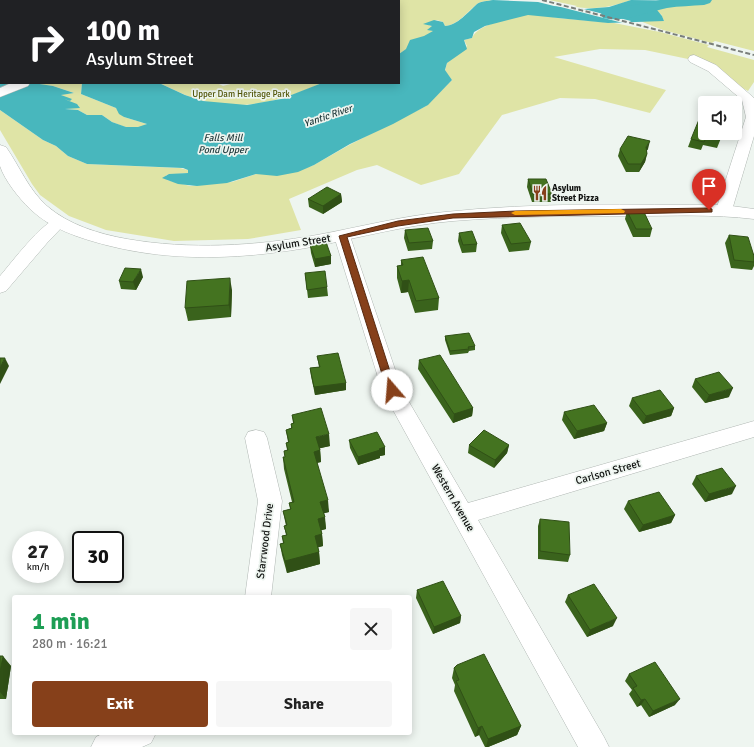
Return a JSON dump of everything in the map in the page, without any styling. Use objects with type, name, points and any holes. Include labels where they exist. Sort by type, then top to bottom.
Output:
[{"type":"street","points":[[694,59],[712,68],[748,99],[753,117],[724,210]]},
{"type":"street","points":[[0,93],[21,84]]},
{"type":"street","name":"Asylum Street","points":[[0,150],[26,194],[34,203],[58,223],[95,237],[129,245],[188,251],[242,251],[342,236],[398,223],[453,216],[516,213],[724,210],[754,214]]},
{"type":"street","points":[[0,286],[41,238],[58,223]]},
{"type":"street","name":"Western Avenue","points":[[342,236],[392,390],[594,747]]},
{"type":"street","name":"Carlson Street","points":[[463,514],[754,430]]},
{"type":"street","name":"Starrwood Drive","points":[[256,438],[270,501],[258,595]]},
{"type":"street","points":[[106,747],[136,735]]},
{"type":"green space","points":[[400,0],[493,0],[479,3],[454,24],[445,26],[443,22],[437,20],[426,24],[434,27],[430,30],[434,31],[400,53]]},
{"type":"green space","points":[[549,0],[631,0],[610,6],[589,8],[575,7],[577,6]]},
{"type":"green space","points":[[696,0],[754,0],[754,51],[715,41],[712,43],[663,30],[640,21],[664,21],[661,14],[657,13],[657,9],[659,7]]},
{"type":"green space","points":[[523,15],[543,15],[558,18],[614,23],[660,32],[709,45],[707,47],[754,60],[754,82],[748,91],[688,59],[645,50],[600,49],[554,57],[666,90],[650,113],[595,99],[560,98],[502,115],[459,174],[421,185],[377,165],[357,170],[289,199],[301,230],[248,239],[174,241],[106,230],[69,216],[40,195],[0,130],[0,110],[43,140],[56,146],[68,156],[87,164],[180,168],[188,170],[188,173],[166,175],[167,180],[190,186],[232,182],[256,174],[268,174],[312,166],[351,144],[426,106],[452,80],[445,71],[447,63],[467,46],[464,40],[472,38],[475,33],[487,26],[502,20]]},
{"type":"green space","points":[[36,84],[82,84],[81,94],[116,108],[124,117],[147,124],[141,127],[125,127],[112,122],[102,115],[87,115],[78,110],[65,109],[79,106],[65,101],[64,99],[68,100],[61,95],[74,93],[53,86]]},
{"type":"green space","name":"Upper Dam Heritage Park","points":[[161,84],[219,84],[223,86],[230,84],[320,84],[275,100],[243,105],[227,105],[193,98]]},
{"type":"water","name":"Falls Mill Pond Upper","points":[[493,0],[538,2],[554,6],[584,9],[609,7],[631,0],[698,1],[678,2],[659,7],[657,10],[664,21],[608,23],[528,15],[485,26],[474,32],[472,38],[464,40],[467,49],[447,63],[445,70],[452,80],[428,105],[393,124],[350,144],[314,165],[298,172],[277,176],[256,174],[227,183],[197,186],[178,184],[162,178],[169,174],[188,173],[188,170],[183,168],[87,164],[68,156],[56,146],[43,140],[0,110],[0,84],[40,84],[53,86],[74,93],[61,95],[72,99],[70,101],[64,99],[77,104],[80,108],[65,109],[78,110],[87,115],[102,115],[112,122],[126,127],[138,127],[147,124],[124,117],[119,114],[116,108],[81,94],[82,84],[161,84],[185,95],[203,101],[247,105],[281,99],[319,84],[400,84],[400,53],[406,49],[410,40],[424,36],[433,31],[427,30],[432,26],[423,24],[434,20],[443,22],[445,26],[454,24],[477,4]]},
{"type":"pier","points":[[564,4],[631,21],[627,24],[553,5]]},
{"type":"building","points":[[698,122],[698,140],[705,140],[704,142],[691,139]]},
{"type":"building","points":[[628,136],[650,141],[646,147],[647,154],[641,164],[628,164],[620,149]]},
{"type":"building","points":[[528,179],[546,179],[552,194],[533,194]]},
{"type":"building","points":[[327,187],[341,194],[323,206],[308,199]]},
{"type":"building","points":[[643,210],[652,229],[636,229],[627,211]]},
{"type":"building","points":[[520,223],[531,242],[511,244],[502,225]]},
{"type":"building","points":[[428,228],[433,241],[409,243],[405,230]]},
{"type":"building","points":[[472,231],[477,244],[463,245],[459,233]]},
{"type":"building","points":[[729,235],[748,237],[754,256],[754,262],[734,260]]},
{"type":"building","points":[[326,242],[331,256],[315,259],[310,245]]},
{"type":"building","points":[[423,257],[439,298],[416,301],[409,280],[402,281],[397,266],[403,265],[401,260]]},
{"type":"building","points":[[125,268],[141,269],[133,282],[119,281]]},
{"type":"building","points":[[325,271],[327,287],[307,290],[305,273]]},
{"type":"building","points":[[230,278],[229,305],[185,308],[187,281]]},
{"type":"building","points":[[469,333],[475,346],[468,347],[469,349],[450,351],[445,336]]},
{"type":"building","points":[[338,353],[346,383],[314,387],[310,368],[320,367],[317,356]]},
{"type":"building","points":[[440,355],[473,408],[454,414],[419,360]]},
{"type":"building","points":[[0,358],[5,358],[0,367]]},
{"type":"building","points":[[719,372],[733,388],[709,395],[695,379]]},
{"type":"building","points":[[660,390],[674,408],[646,416],[632,398]]},
{"type":"building","points":[[594,405],[607,423],[577,431],[564,412]]},
{"type":"building","points":[[321,408],[329,434],[316,437],[320,450],[314,452],[328,500],[320,502],[325,517],[318,519],[322,534],[315,536],[319,552],[285,561],[280,544],[284,543],[282,536],[287,535],[284,526],[287,525],[283,511],[291,509],[289,503],[294,502],[283,457],[285,457],[284,451],[288,450],[286,443],[289,442],[286,430],[292,428],[291,424],[294,423],[292,415]]},
{"type":"building","points":[[484,430],[509,445],[495,460],[469,445]]},
{"type":"building","points":[[377,432],[385,447],[358,457],[349,440]]},
{"type":"building","points":[[722,468],[736,486],[709,494],[696,476]]},
{"type":"building","points":[[659,492],[675,515],[643,525],[628,501]]},
{"type":"building","points":[[540,519],[569,522],[570,555],[540,551]]},
{"type":"building","points":[[443,581],[461,616],[434,627],[417,590]]},
{"type":"building","points":[[594,584],[617,618],[590,630],[568,595]]},
{"type":"building","points":[[484,654],[521,726],[488,739],[482,726],[478,728],[456,681],[459,680],[454,668],[457,665]]},
{"type":"building","points":[[0,656],[3,656],[0,672]]},
{"type":"building","points":[[655,662],[680,699],[653,711],[645,699],[641,700],[633,688],[637,686],[629,674]]},
{"type":"waterway","name":"Yantic River","points":[[609,14],[642,10],[667,3],[704,0]]},
{"type":"railway","points":[[542,0],[754,55]]},
{"type":"slow traffic","points":[[515,213],[621,211]]},
{"type":"place","name":"Asylum Street Pizza","points":[[540,193]]},
{"type":"route","points":[[392,390],[342,236],[398,223],[453,216],[516,213],[709,210]]}]
